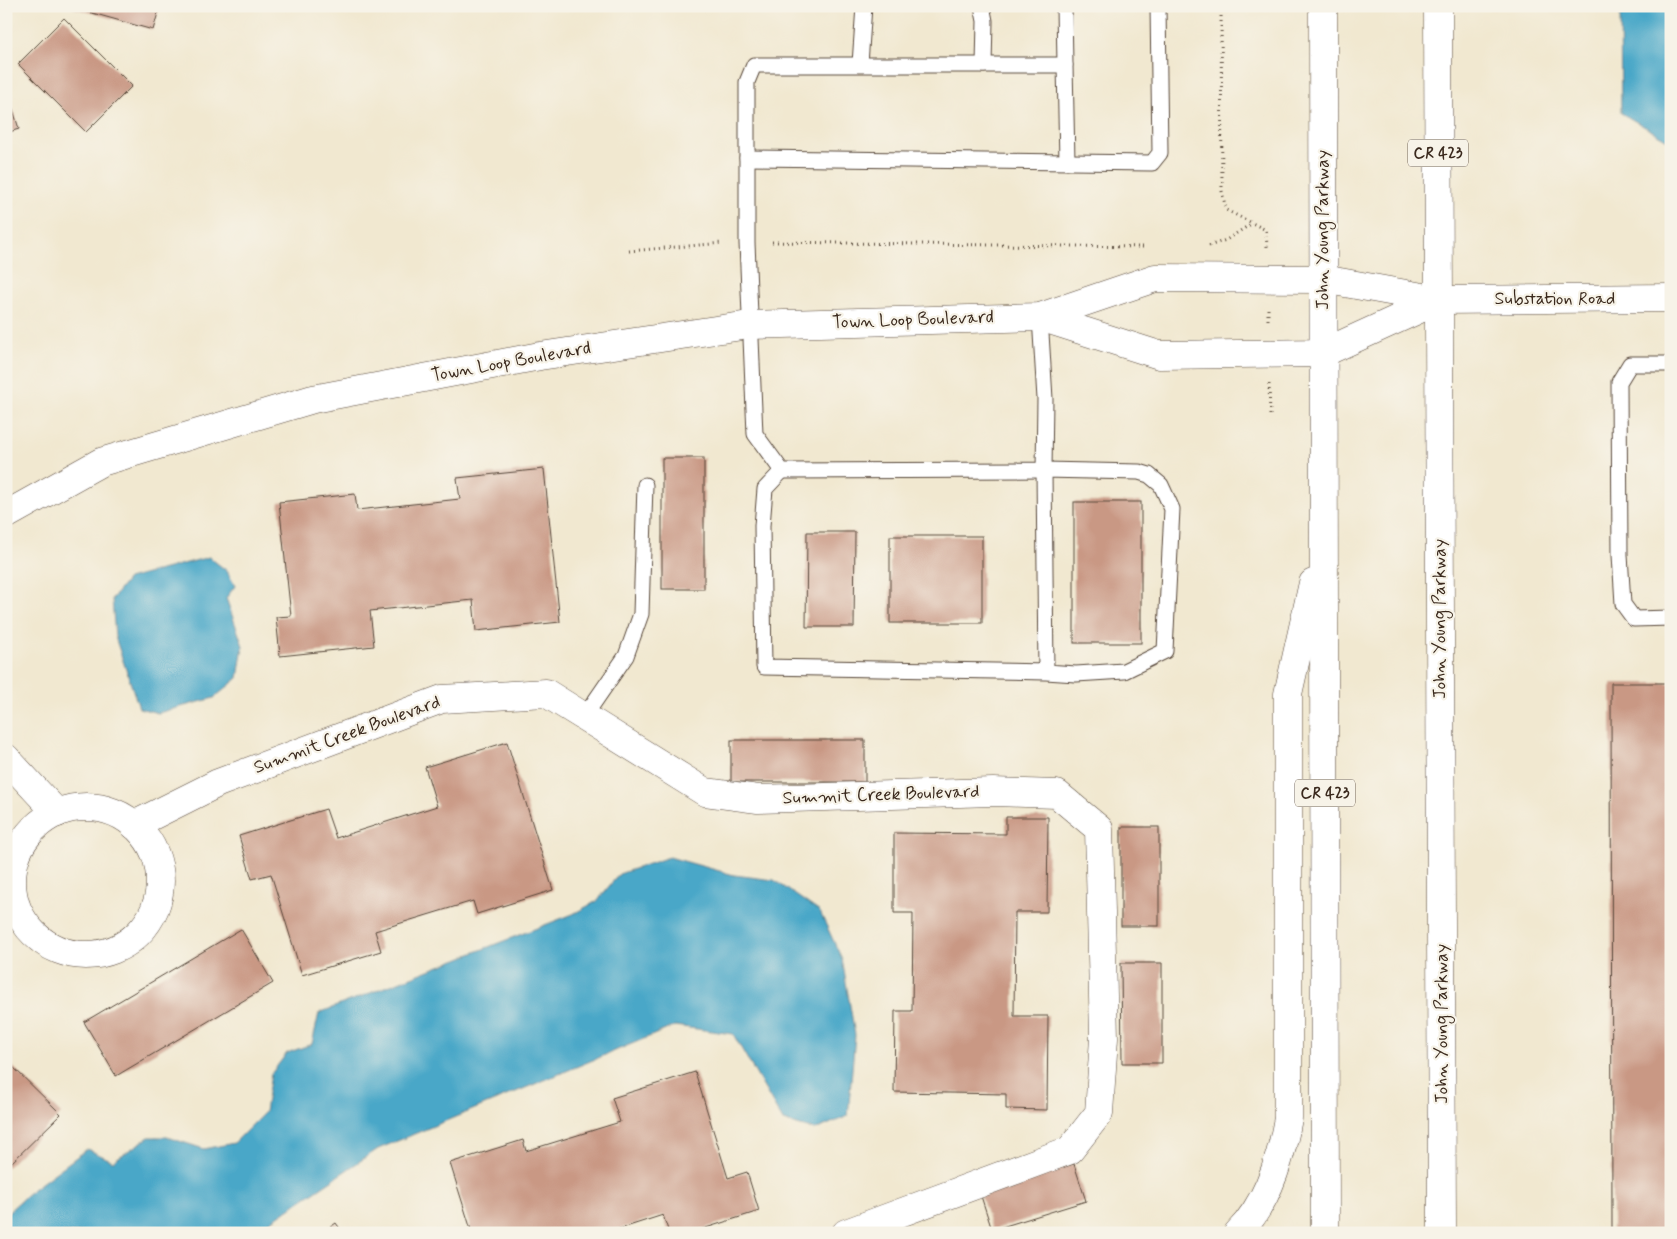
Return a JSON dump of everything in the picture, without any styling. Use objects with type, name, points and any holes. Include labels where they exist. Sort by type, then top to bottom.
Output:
[{"type":"main road","name":"John Young Parkway","points":[[1323,6],[1325,1233]]},
{"type":"main road","name":"John Young Parkway","points":[[1438,6],[1442,1233]]},
{"type":"main road","name":"Town Loop Boulevard","points":[[6,515],[101,462],[313,399],[540,356],[749,325],[1040,317],[1155,278],[1323,279],[1439,300]]},
{"type":"main road","name":"Substation Road","points":[[1439,300],[1671,298]]},
{"type":"main road","name":"Town Loop Boulevard","points":[[1040,317],[1159,355],[1323,352],[1439,300]]},
{"type":"main road","points":[[1238,1233],[1268,1190],[1282,1149],[1288,1118],[1288,694],[1324,536]]},
{"type":"main road","name":"Summit Creek Boulevard","points":[[134,825],[218,783],[442,699],[546,693],[705,792],[758,799],[993,792],[1058,794],[1099,830],[1104,1038],[1099,1114],[1070,1150],[846,1233]]},
{"type":"main road","points":[[6,758],[57,814]]},
{"type":"main road","points":[[77,808],[97,808],[117,814],[134,825],[150,844],[159,867],[160,891],[153,915],[138,935],[118,949],[94,955],[69,954],[46,944],[28,927],[16,905],[9,883],[15,860],[25,840],[39,825],[57,814],[77,808]]},
{"type":"lane","points":[[860,64],[864,6]]},
{"type":"lane","points":[[982,6],[985,21],[984,65]]},
{"type":"lane","points":[[1064,6],[1067,162]]},
{"type":"lane","points":[[747,158],[1152,163],[1160,154],[1158,6]]},
{"type":"lane","points":[[782,470],[755,434],[747,243],[747,82],[754,65],[1065,65]]},
{"type":"lane","points":[[1040,317],[1045,399],[1046,672]]},
{"type":"lane","points":[[1671,364],[1630,364],[1619,382],[1619,402],[1620,556],[1623,604],[1634,619],[1671,618]]},
{"type":"lane","points":[[782,470],[1044,470],[1139,472],[1149,476],[1161,485],[1172,509],[1165,651],[1124,671],[1076,674],[764,667],[762,526],[765,489],[782,470]]},
{"type":"lane","points":[[584,717],[626,656],[641,614],[645,485]]},
{"type":"path","points":[[1222,6],[1222,191],[1226,210],[1266,230],[1270,415]]},
{"type":"path","points":[[1202,248],[1226,240],[1251,224]]},
{"type":"path","points":[[629,250],[747,243],[1144,248]]},
{"type":"water","points":[[1620,6],[1671,6],[1671,142],[1621,113]]},
{"type":"water","points":[[209,557],[227,571],[235,586],[226,598],[243,646],[238,678],[214,698],[158,713],[139,708],[115,637],[112,599],[128,579]]},
{"type":"water","points":[[669,857],[734,875],[774,880],[820,912],[842,959],[855,1035],[848,1116],[815,1130],[783,1121],[733,1034],[675,1026],[378,1149],[253,1233],[6,1233],[6,1214],[32,1190],[87,1149],[113,1161],[149,1137],[167,1137],[204,1149],[234,1143],[265,1112],[271,1074],[287,1053],[312,1044],[319,1013],[573,914],[597,901],[619,874]]},
{"type":"building","points":[[67,6],[160,6],[153,30]]},
{"type":"building","points":[[64,18],[132,86],[86,132],[18,64]]},
{"type":"building","points":[[6,87],[19,129],[6,133]]},
{"type":"building","points":[[662,458],[704,458],[704,589],[662,589]]},
{"type":"building","points":[[544,469],[560,622],[476,631],[473,600],[370,611],[374,646],[280,656],[276,617],[291,616],[279,502],[355,494],[357,510],[460,499],[457,478]]},
{"type":"building","points":[[1074,502],[1141,502],[1141,643],[1074,643]]},
{"type":"building","points":[[807,532],[855,532],[854,627],[806,627]]},
{"type":"building","points":[[890,536],[982,536],[982,623],[890,623]]},
{"type":"building","points":[[1611,683],[1671,683],[1671,1233],[1612,1233]]},
{"type":"building","points":[[731,740],[865,740],[865,782],[731,782]]},
{"type":"building","points":[[507,742],[553,890],[477,914],[473,901],[375,931],[381,951],[302,975],[271,874],[252,879],[239,836],[326,809],[336,838],[437,806],[425,767]]},
{"type":"building","points":[[1006,817],[1048,817],[1047,912],[1015,912],[1014,1016],[1048,1016],[1047,1110],[1006,1109],[1006,1094],[894,1092],[895,1011],[912,1011],[913,913],[894,913],[894,833],[1006,834]]},
{"type":"building","points":[[1121,827],[1159,827],[1159,926],[1121,926]]},
{"type":"building","points":[[241,929],[273,983],[116,1076],[84,1022]]},
{"type":"building","points":[[1121,963],[1162,963],[1162,1063],[1122,1063]]},
{"type":"building","points":[[6,1060],[61,1114],[6,1168]]},
{"type":"building","points":[[695,1072],[728,1178],[747,1172],[759,1211],[690,1233],[669,1233],[663,1215],[607,1233],[472,1233],[450,1163],[523,1140],[526,1151],[620,1122],[612,1098]]},
{"type":"building","points":[[1074,1164],[1086,1201],[992,1230],[980,1193]]},
{"type":"building","points":[[336,1223],[343,1233],[322,1233]]}]
